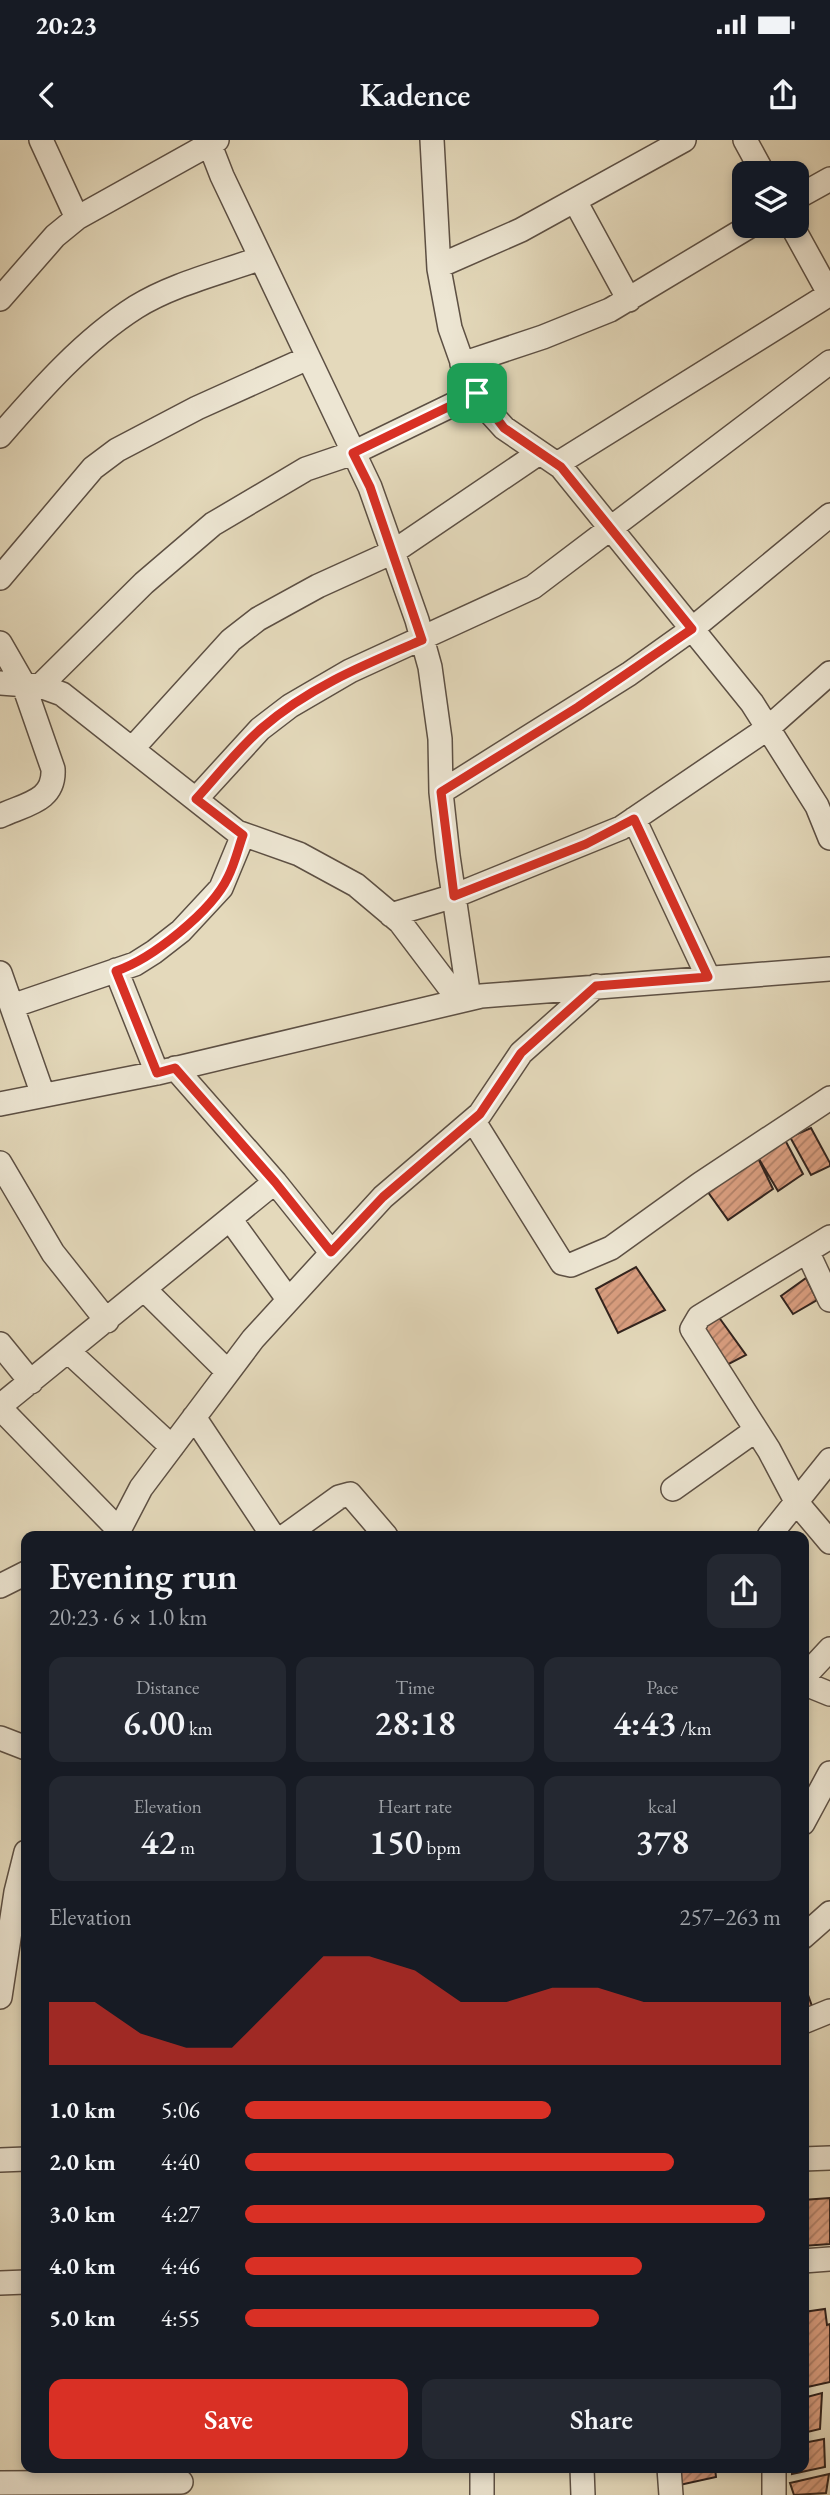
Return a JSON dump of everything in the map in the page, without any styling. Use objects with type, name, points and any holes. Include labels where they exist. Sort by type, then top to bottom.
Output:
[{"type":"street","points":[[41,140],[77,218]]},
{"type":"street","points":[[432,140],[439,267],[450,328],[477,393],[504,428],[548,458],[612,529],[768,728],[829,830]]},
{"type":"street","points":[[439,267],[521,230],[684,140]]},
{"type":"street","points":[[745,140],[756,161]]},
{"type":"street","points":[[0,299],[55,236],[77,218],[212,142],[261,258],[370,487],[430,667],[440,739],[441,792],[464,999]]},
{"type":"street","points":[[809,190],[830,178]]},
{"type":"street","points":[[575,201],[629,300]]},
{"type":"street","points":[[463,364],[543,337],[629,300],[732,237]]},
{"type":"street","points":[[132,749],[231,640],[258,619],[318,586],[393,552],[548,458],[830,295],[799,238]]},
{"type":"street","points":[[0,436],[37,393],[74,358],[136,307],[261,258]]},
{"type":"street","points":[[0,578],[93,468],[117,450],[197,408],[308,358]]},
{"type":"street","points":[[196,799],[260,729],[290,706],[350,671],[533,587],[830,362]]},
{"type":"street","points":[[32,684],[213,524],[306,469],[353,453],[477,393]]},
{"type":"street","points":[[441,792],[588,701],[692,629],[830,515]]},
{"type":"street","points":[[0,643],[32,684],[53,769],[54,784],[49,793],[0,816]]},
{"type":"street","points":[[391,915],[454,896],[586,844],[634,819],[768,728],[830,673]]},
{"type":"street","points":[[0,683],[32,684],[62,694],[243,835],[299,854],[356,885],[391,915],[464,999]]},
{"type":"street","points":[[634,819],[708,977]]},
{"type":"street","points":[[12,1006],[135,964],[181,931],[228,877],[243,835]]},
{"type":"street","points":[[0,1104],[166,1070],[464,999],[596,986],[830,969]]},
{"type":"street","points":[[116,971],[166,1070],[275,1182],[331,1252]]},
{"type":"street","points":[[0,973],[43,1095]]},
{"type":"street","points":[[119,1531],[141,1488],[228,1372],[288,1299],[383,1197],[473,1120],[521,1053],[596,986]]},
{"type":"street","points":[[473,1120],[562,1263],[571,1265],[611,1248],[700,1184],[830,1098]]},
{"type":"street","points":[[0,1163],[53,1253],[107,1321]]},
{"type":"street","points":[[116,1531],[0,1407],[275,1182]]},
{"type":"street","points":[[230,1219],[288,1299]]},
{"type":"street","points":[[830,1237],[693,1323],[694,1336],[756,1430],[797,1503],[830,1542]]},
{"type":"street","points":[[807,1251],[830,1300]]},
{"type":"street","points":[[145,1290],[228,1372]]},
{"type":"street","points":[[0,1344],[31,1382]]},
{"type":"street","points":[[69,1352],[172,1447]]},
{"type":"street","points":[[194,1418],[270,1531]]},
{"type":"street","points":[[673,1489],[756,1430]]},
{"type":"street","points":[[773,1531],[830,1460]]},
{"type":"street","points":[[292,1531],[339,1497],[350,1494],[382,1531]]},
{"type":"street","points":[[0,1586],[21,1576]]},
{"type":"street","points":[[809,1672],[830,1649]]},
{"type":"street","points":[[809,1685],[830,1694]]},
{"type":"street","points":[[0,1738],[21,1746]]},
{"type":"street","points":[[809,1812],[830,1773]]},
{"type":"street","points":[[0,1997],[4,1960],[21,1880]]},
{"type":"street","points":[[809,1932],[830,1913]]},
{"type":"street","points":[[809,2020],[830,2011]]},
{"type":"street","points":[[809,2159],[830,2158]]},
{"type":"street","points":[[0,2160],[21,2159]]},
{"type":"street","points":[[809,2261],[830,2259]]},
{"type":"street","points":[[0,2283],[21,2282]]},
{"type":"street","points":[[482,2473],[482,2495]]},
{"type":"street","points":[[582,2473],[583,2495]]},
{"type":"street","points":[[669,2473],[671,2495]]},
{"type":"street","points":[[774,2473],[774,2495]]},
{"type":"street","points":[[0,2483],[97,2475],[181,2481]]},
{"type":"building","points":[[811,1128],[830,1166],[811,1175],[790,1137]]},
{"type":"building","points":[[784,1138],[803,1174],[778,1191],[756,1154]]},
{"type":"building","points":[[756,1154],[773,1189],[728,1220],[705,1188]]},
{"type":"building","points":[[636,1267],[665,1310],[618,1333],[596,1289]]},
{"type":"building","points":[[806,1278],[817,1300],[793,1314],[781,1296]]},
{"type":"building","points":[[718,1316],[746,1355],[723,1367],[700,1332]]},
{"type":"building","points":[[830,2198],[830,2244],[809,2246],[809,2200]]},
{"type":"building","points":[[825,2309],[827,2325],[830,2324],[830,2382],[809,2387],[809,2311]]},
{"type":"building","points":[[822,2393],[820,2429],[809,2432],[809,2396]]},
{"type":"building","points":[[824,2439],[825,2467],[809,2470],[809,2442]]},
{"type":"building","points":[[676,2473],[716,2473],[716,2477],[675,2486]]},
{"type":"building","points":[[829,2474],[826,2493],[794,2495],[790,2483]]},
{"type":"route","points":[[477,393],[485,407],[504,428],[561,467],[692,629],[629,674],[441,792],[454,896],[586,844],[634,819],[708,977],[596,986],[521,1053],[480,1114],[383,1197],[331,1252],[275,1182],[175,1068],[157,1073],[116,971],[135,964],[181,931],[228,877],[243,835],[196,799],[260,729],[290,706],[350,671],[422,640],[370,487],[353,453],[477,393]]}]
